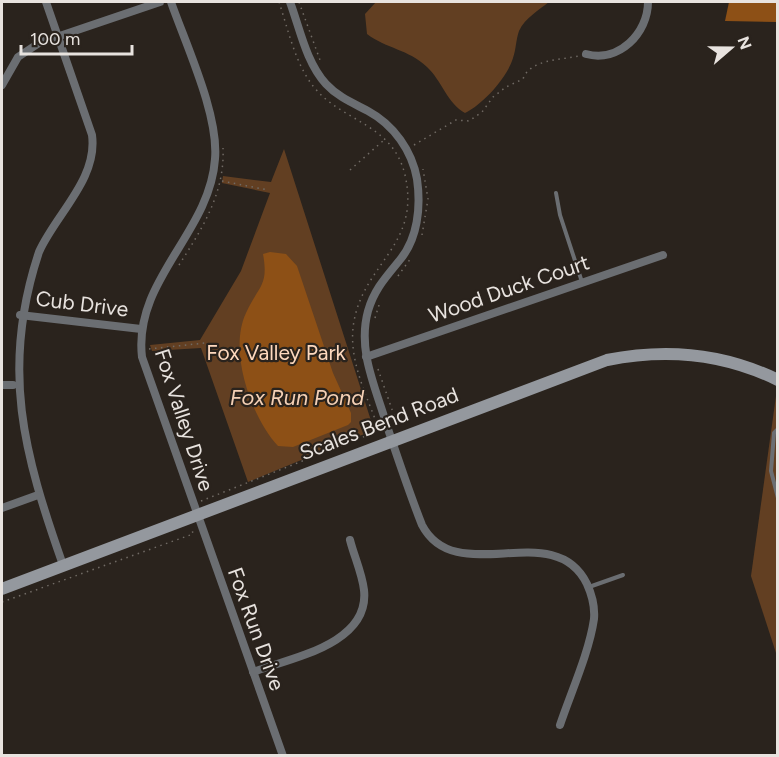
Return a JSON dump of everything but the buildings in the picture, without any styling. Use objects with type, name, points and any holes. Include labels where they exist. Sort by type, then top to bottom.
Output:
[{"type":"street","points":[[46,2],[92,135],[93,148],[85,177],[39,252],[20,315],[13,385],[21,443],[63,565]]},
{"type":"street","points":[[2,85],[18,57],[26,50],[160,2]]},
{"type":"street","name":"Fox Valley Drive","points":[[171,2],[211,118],[215,160],[210,188],[201,213],[152,292],[141,329],[147,350],[144,370],[196,514]]},
{"type":"street","points":[[290,2],[311,62],[319,76],[339,96],[369,111],[394,131],[404,144],[416,177],[418,216],[414,234],[408,248],[386,274],[373,296],[365,325],[391,440],[422,525],[437,545],[467,554],[550,555],[577,570],[588,587],[593,601],[594,620],[560,725]]},
{"type":"street","points":[[586,54],[597,57],[629,44],[643,27],[648,2]]},
{"type":"street","name":"Wood Duck Court","points":[[370,355],[663,255]]},
{"type":"street","name":"Cub Drive","points":[[20,315],[141,329]]},
{"type":"street","name":"Scales Bend Road","points":[[2,589],[581,368],[630,355],[654,353],[700,355],[739,363],[777,380]]},
{"type":"street","points":[[2,385],[13,385]]},
{"type":"street","points":[[2,508],[38,495]]},
{"type":"street","name":"Fox Run Drive","points":[[196,514],[283,756]]},
{"type":"street","points":[[253,672],[332,642],[353,627],[362,610],[364,591],[350,540]]},
{"type":"lane","points":[[556,194],[560,215],[582,283]]},
{"type":"lane","points":[[777,429],[774,433],[771,471],[777,498]]},
{"type":"lane","points":[[588,587],[623,575]]},
{"type":"path","points":[[279,2],[304,72],[312,85],[327,101],[369,124],[393,149],[405,173],[408,207],[397,244],[369,282],[354,321],[356,365],[379,431]]},
{"type":"path","points":[[300,2],[323,65]]},
{"type":"path","points":[[414,145],[456,120],[469,121],[482,112],[493,97],[506,87],[523,79],[526,71],[534,65],[586,54]]},
{"type":"path","points":[[409,138],[416,150]]},
{"type":"path","points":[[350,170],[384,139]]},
{"type":"path","points":[[178,266],[211,211],[221,181],[223,141]]},
{"type":"path","points":[[421,162],[428,199],[422,237]]},
{"type":"path","points":[[221,181],[268,190]]},
{"type":"path","points":[[394,280],[415,252]]},
{"type":"path","points":[[375,322],[381,300]]},
{"type":"path","points":[[149,341],[147,350],[205,343]]},
{"type":"path","points":[[370,355],[397,424]]},
{"type":"green space","points":[[376,2],[549,2],[522,26],[510,66],[494,90],[465,113],[454,104],[432,73],[420,61],[367,34],[365,14]]},
{"type":"green space","name":"Fox Valley Park","points":[[284,149],[374,430],[248,482],[201,348],[152,351],[150,345],[200,340],[241,271],[270,193],[222,183],[223,176],[271,182]]},
{"type":"green space","points":[[776,396],[778,397],[777,656],[751,576]]},
{"type":"water","points":[[729,2],[777,2],[777,22],[725,21]]},
{"type":"water","name":"Fox Run Pond","points":[[270,252],[286,254],[297,266],[333,373],[351,413],[351,422],[348,425],[293,447],[278,446],[268,434],[251,401],[241,364],[241,328],[250,304],[263,280],[265,273],[263,254]]}]
